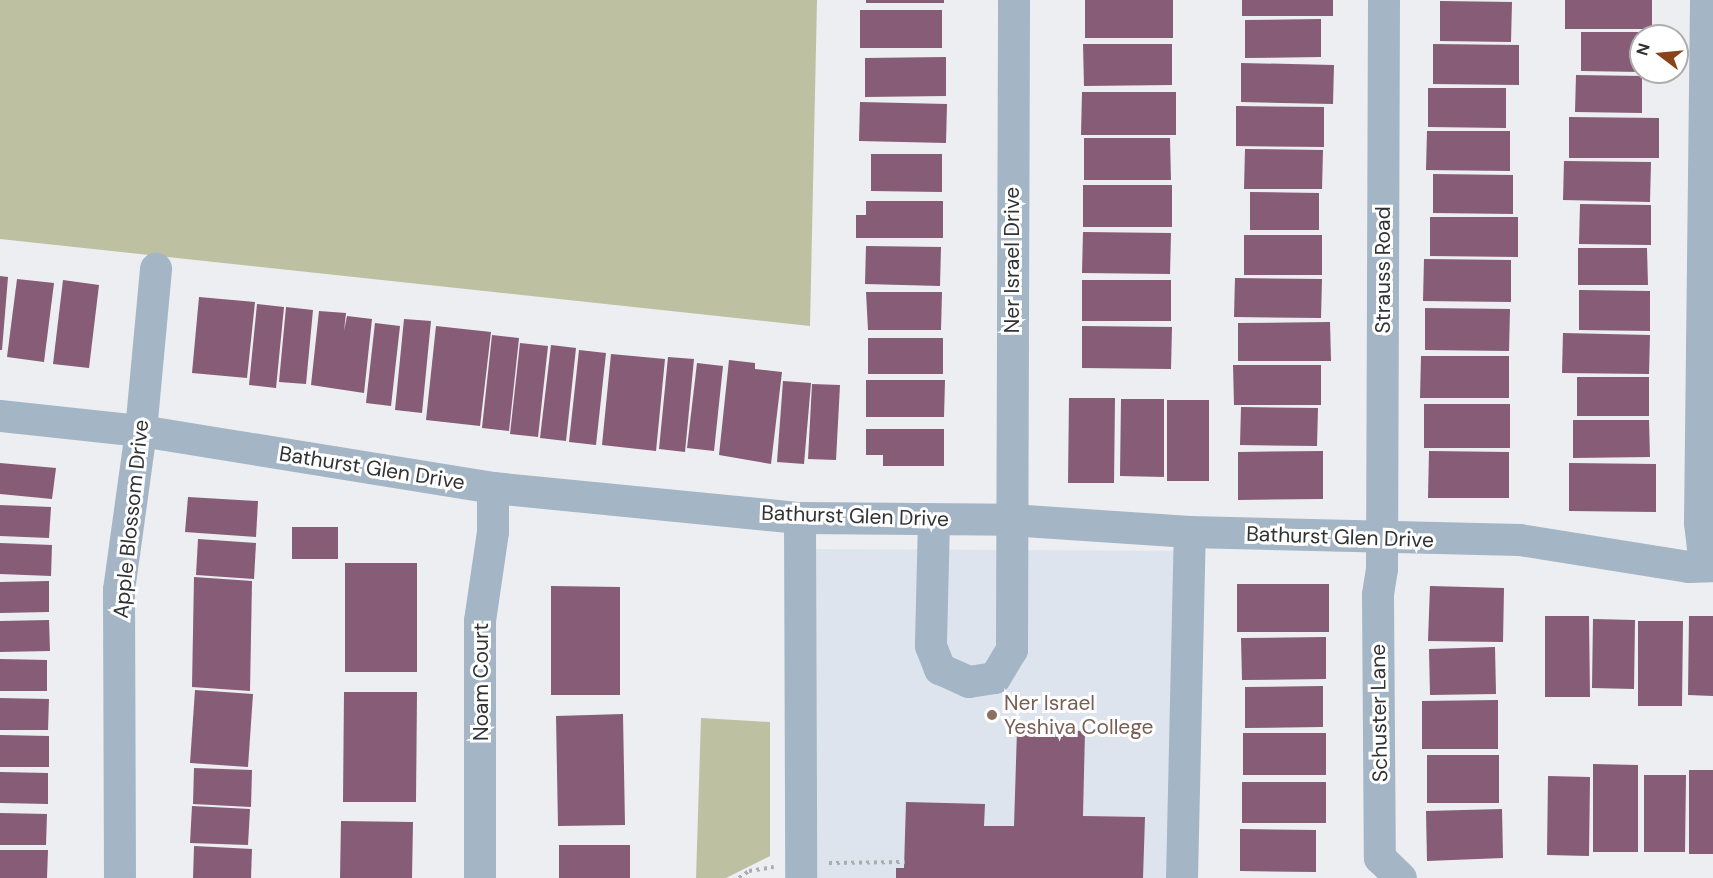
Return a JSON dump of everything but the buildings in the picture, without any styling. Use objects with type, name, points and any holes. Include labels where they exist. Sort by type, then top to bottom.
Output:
[{"type":"street","name":"Ner Israel Drive","points":[[934,520],[931,646],[940,669],[969,682],[995,678],[1012,650],[1010,520],[1014,0]]},
{"type":"street","name":"Strauss Road","points":[[1381,539],[1384,0]]},
{"type":"street","points":[[1706,0],[1700,523],[1709,566]]},
{"type":"street","name":"Apple Blossom Drive","points":[[120,878],[119,590],[141,431],[156,269]]},
{"type":"street","name":"Bathurst Glen Drive","points":[[0,416],[141,431],[494,488],[800,518],[1010,520],[1190,532],[1381,539],[1520,540],[1689,567],[1709,566]]},
{"type":"street","name":"Noam Court","points":[[480,878],[480,621],[494,532],[494,488]]},
{"type":"street","points":[[800,518],[814,870]]},
{"type":"street","points":[[1182,878],[1190,532]]},
{"type":"street","name":"Schuster Lane","points":[[1381,539],[1378,595],[1380,858],[1401,878]]},
{"type":"path","points":[[814,870],[904,862]]},
{"type":"shaded area","name":"Ner Israel Yeshiva College","points":[[787,549],[1202,551],[1192,878],[786,878]]},
{"type":"green space","points":[[0,0],[817,0],[810,326],[0,239]]},
{"type":"green space","points":[[701,718],[770,722],[770,856],[726,878],[696,878]]},
{"type":"place","name":"Ner Israel Yeshiva College","points":[[992,715]]}]
